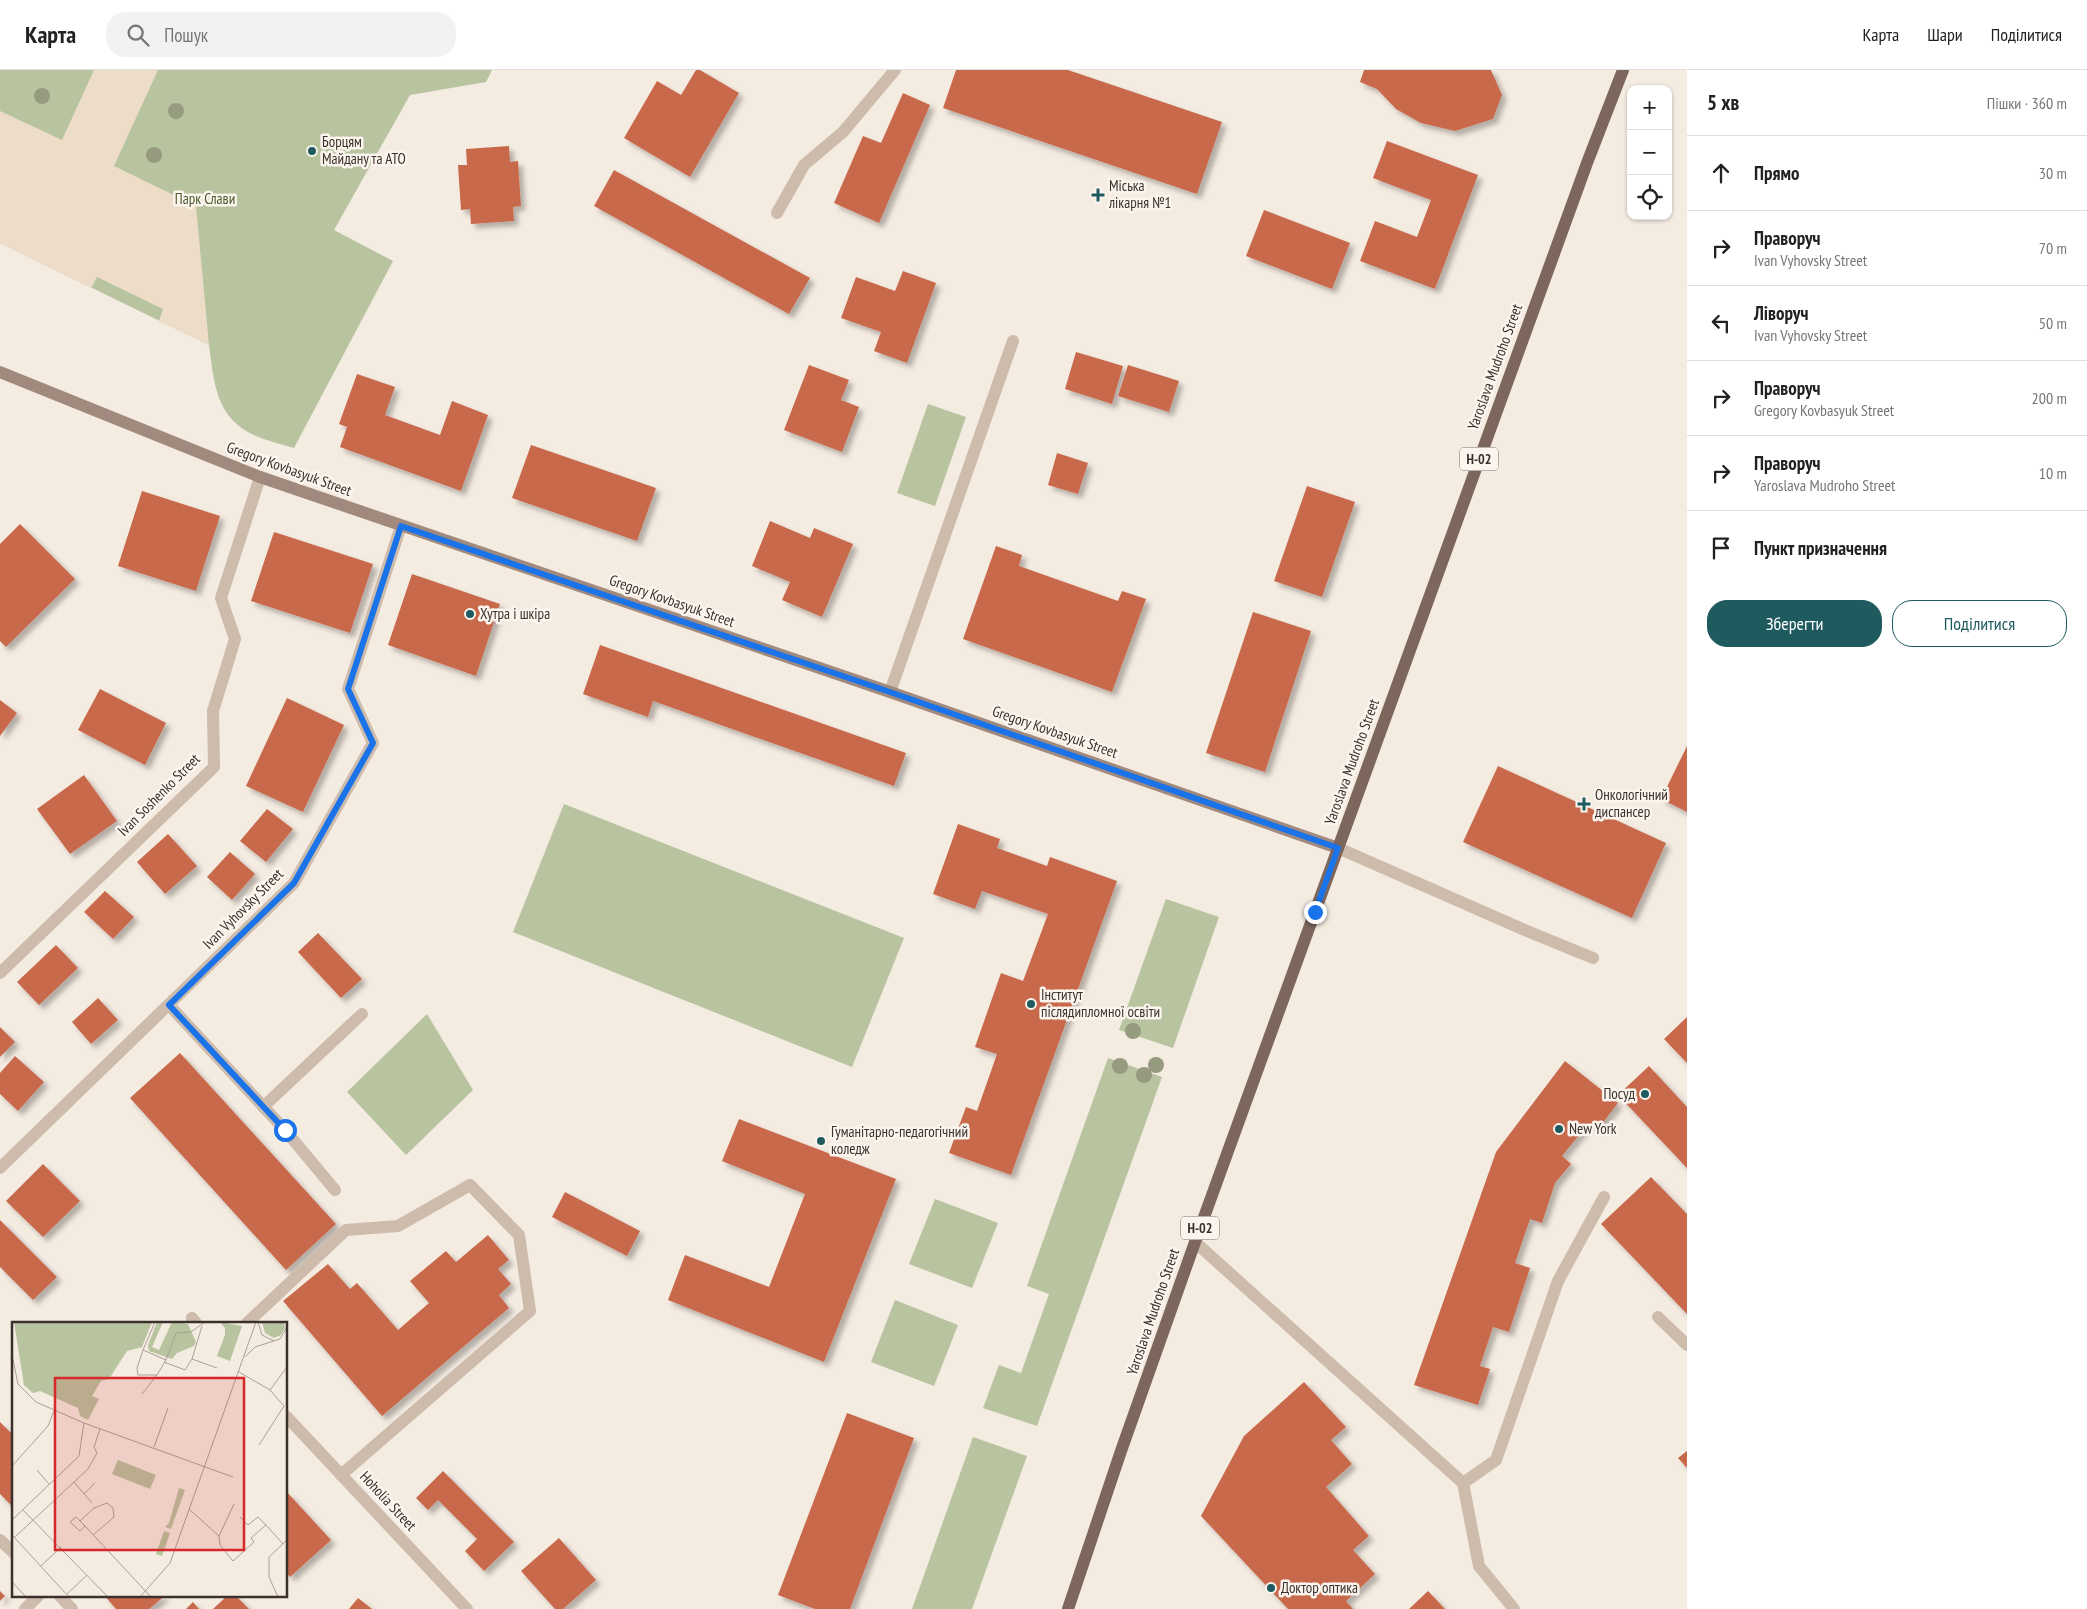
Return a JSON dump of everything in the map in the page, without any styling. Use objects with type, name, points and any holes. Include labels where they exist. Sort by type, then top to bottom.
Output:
[{"type":"main road","name":"Yaroslava Mudroho Street","points":[[1068,1609],[1121,1451],[1195,1242],[1583,172],[1623,70]]},
{"type":"street","points":[[777,213],[804,165],[843,132],[894,70]]},
{"type":"street","points":[[890,692],[1013,341]]},
{"type":"street","name":"Gregory Kovbasyuk Street","points":[[0,372],[260,478],[890,692],[1338,848]]},
{"type":"street","name":"Ivan Soshenko Street","points":[[0,973],[214,767],[212,711],[235,639],[221,598],[260,478]]},
{"type":"street","name":"Ivan Vyhovsky Street","points":[[0,1168],[294,883],[373,743],[348,689],[401,526]]},
{"type":"street","points":[[1338,848],[1593,958]]},
{"type":"street","points":[[169,1005],[263,1107],[335,1190]]},
{"type":"street","points":[[263,1107],[362,1014]]},
{"type":"street","points":[[248,1322],[346,1230],[398,1226],[470,1186],[519,1235],[530,1311],[341,1475]]},
{"type":"street","points":[[1463,1483],[1496,1460],[1558,1281],[1604,1197]]},
{"type":"street","points":[[1195,1242],[1463,1483],[1479,1566],[1514,1609]]},
{"type":"street","points":[[1658,1317],[1687,1346]]},
{"type":"street","name":"Hoholia Street","points":[[288,1418],[467,1609]]},
{"type":"street","points":[[0,1540],[12,1550]]},
{"type":"street","points":[[25,1609],[38,1596]]},
{"type":"street","points":[[60,1596],[72,1609]]},
{"type":"green space","name":"Парк Слави","points":[[0,70],[492,70],[486,82],[410,95],[334,230],[393,261],[294,448],[256,436],[232,420],[219,398],[209,345],[0,243]]},
{"type":"green space","points":[[928,404],[966,417],[935,506],[897,493]]},
{"type":"green space","points":[[564,804],[904,938],[852,1067],[513,932]]},
{"type":"green space","points":[[1166,899],[1219,917],[1173,1048],[1119,1030]]},
{"type":"green space","points":[[427,1014],[473,1090],[406,1155],[347,1092]]},
{"type":"green space","points":[[1108,1058],[1162,1077],[1037,1426],[983,1408],[999,1365],[1021,1373],[1049,1294],[1027,1286]]},
{"type":"green space","points":[[935,1199],[998,1223],[972,1288],[909,1264]]},
{"type":"green space","points":[[895,1300],[958,1325],[934,1386],[871,1362]]},
{"type":"green space","points":[[973,1437],[1027,1456],[972,1609],[912,1609]]},
{"type":"shaded area","points":[[94,70],[158,70],[114,166],[196,206],[209,345],[159,321],[163,309],[97,277],[91,288],[0,243],[0,111],[62,140]]},
{"type":"building","points":[[696,70],[700,70],[739,93],[690,177],[624,138],[657,81],[681,95]]},
{"type":"building","points":[[956,70],[1068,70],[1222,122],[1197,194],[943,108]]},
{"type":"building","points":[[1364,70],[1491,70],[1502,95],[1493,119],[1455,131],[1421,123],[1396,109],[1377,89],[1360,82]]},
{"type":"building","points":[[903,93],[930,105],[879,223],[834,203],[863,136],[881,143]]},
{"type":"building","points":[[1387,141],[1478,175],[1435,289],[1360,261],[1375,221],[1417,237],[1431,200],[1373,178]]},
{"type":"building","points":[[509,146],[510,162],[518,161],[521,206],[513,207],[514,221],[471,224],[470,209],[461,210],[458,165],[467,165],[466,149]]},
{"type":"building","points":[[614,170],[810,278],[789,314],[594,206]]},
{"type":"building","points":[[1264,210],[1350,243],[1332,289],[1246,256]]},
{"type":"building","points":[[903,271],[936,283],[907,363],[874,351],[881,332],[841,318],[856,277],[895,291]]},
{"type":"building","points":[[1076,352],[1123,366],[1112,404],[1065,389]]},
{"type":"building","points":[[809,365],[849,380],[841,400],[859,407],[842,452],[784,430]]},
{"type":"building","points":[[1128,365],[1179,381],[1169,412],[1118,396]]},
{"type":"building","points":[[357,374],[395,387],[385,415],[440,435],[452,401],[488,415],[461,491],[340,447],[347,427],[339,424]]},
{"type":"building","points":[[531,445],[656,488],[637,541],[512,498]]},
{"type":"building","points":[[1057,453],[1088,463],[1078,494],[1048,485]]},
{"type":"building","points":[[1307,486],[1355,502],[1322,597],[1274,581]]},
{"type":"building","points":[[142,491],[220,516],[196,591],[118,566]]},
{"type":"building","points":[[770,521],[810,538],[814,528],[853,544],[822,617],[782,600],[790,582],[752,566]]},
{"type":"building","points":[[20,524],[75,579],[6,647],[0,641],[0,544]]},
{"type":"building","points":[[274,532],[373,564],[350,633],[251,601]]},
{"type":"building","points":[[996,546],[1022,555],[1019,566],[1118,601],[1122,591],[1146,599],[1112,692],[963,639]]},
{"type":"building","points":[[412,574],[500,604],[476,676],[388,645]]},
{"type":"building","points":[[1253,612],[1311,631],[1265,772],[1206,753]]},
{"type":"building","points":[[600,645],[906,753],[894,786],[653,701],[648,717],[583,694]]},
{"type":"building","points":[[100,689],[166,723],[145,765],[78,730]]},
{"type":"building","points":[[287,698],[344,725],[303,812],[246,786]]},
{"type":"building","points":[[0,700],[17,713],[0,736]]},
{"type":"building","points":[[1687,746],[1687,812],[1661,799]]},
{"type":"building","points":[[1498,766],[1666,843],[1632,918],[1463,842]]},
{"type":"building","points":[[84,775],[117,821],[70,854],[37,809]]},
{"type":"building","points":[[267,809],[293,829],[266,862],[240,841]]},
{"type":"building","name":"Інститут післядипломної освіти","points":[[958,824],[1000,839],[997,848],[1047,866],[1050,857],[1117,881],[1011,1175],[949,1153],[966,1107],[977,1111],[997,1054],[975,1047],[1001,973],[1023,981],[1048,914],[982,891],[975,909],[933,894]]},
{"type":"building","points":[[168,834],[197,866],[165,894],[137,862]]},
{"type":"building","points":[[230,852],[255,874],[232,900],[207,877]]},
{"type":"building","points":[[105,891],[134,917],[113,939],[84,912]]},
{"type":"building","points":[[318,933],[362,979],[341,998],[298,952]]},
{"type":"building","points":[[56,945],[78,968],[39,1005],[17,982]]},
{"type":"building","points":[[98,998],[118,1020],[91,1044],[72,1022]]},
{"type":"building","points":[[1687,1017],[1687,1063],[1664,1039]]},
{"type":"building","points":[[0,1027],[15,1042],[0,1057]]},
{"type":"building","points":[[180,1053],[336,1224],[286,1270],[130,1098]]},
{"type":"building","points":[[15,1056],[44,1082],[18,1111],[0,1094],[0,1073]]},
{"type":"building","points":[[1565,1061],[1618,1103],[1598,1129],[1589,1123],[1562,1156],[1571,1164],[1555,1183],[1542,1223],[1530,1219],[1515,1263],[1530,1268],[1509,1332],[1493,1327],[1480,1366],[1490,1369],[1478,1405],[1414,1385],[1496,1152]]},
{"type":"building","points":[[1649,1066],[1687,1107],[1687,1168],[1618,1095]]},
{"type":"building","points":[[739,1119],[896,1179],[824,1362],[668,1300],[685,1255],[769,1287],[805,1194],[722,1161]]},
{"type":"building","points":[[43,1164],[80,1201],[43,1237],[6,1201]]},
{"type":"building","points":[[1651,1177],[1687,1214],[1687,1314],[1601,1224]]},
{"type":"building","points":[[565,1192],[640,1231],[627,1256],[552,1217]]},
{"type":"building","points":[[0,1220],[57,1277],[33,1300],[0,1267]]},
{"type":"building","points":[[488,1235],[509,1260],[498,1269],[511,1284],[499,1295],[509,1308],[382,1416],[283,1301],[328,1264],[350,1289],[357,1283],[398,1330],[429,1303],[410,1281],[446,1251],[456,1262]]},
{"type":"building","points":[[1304,1382],[1346,1427],[1331,1440],[1352,1464],[1326,1487],[1369,1536],[1353,1550],[1375,1574],[1346,1601],[1353,1609],[1288,1609],[1201,1516],[1244,1436]]},
{"type":"building","points":[[847,1413],[914,1438],[850,1609],[815,1609],[778,1595]]},
{"type":"building","points":[[0,1422],[12,1434],[12,1506],[0,1494]]},
{"type":"building","points":[[1687,1451],[1687,1468],[1678,1458]]},
{"type":"building","points":[[443,1471],[514,1542],[484,1571],[465,1551],[477,1539],[438,1500],[428,1510],[416,1498]]},
{"type":"building","points":[[288,1493],[331,1540],[290,1577],[288,1574]]},
{"type":"building","points":[[559,1538],[596,1580],[563,1609],[555,1609],[521,1571]]},
{"type":"building","points":[[0,1591],[5,1596],[0,1601]]},
{"type":"building","points":[[1428,1591],[1445,1609],[1409,1609]]},
{"type":"building","points":[[105,1596],[165,1596],[149,1609],[116,1609]]},
{"type":"building","points":[[227,1596],[236,1596],[249,1609],[213,1609]]},
{"type":"building","points":[[358,1598],[372,1609],[349,1609]]},
{"type":"building","points":[[193,1602],[199,1609],[186,1609]]},
{"type":"place","name":"Борцям Майдану та АТО","points":[[312,151]]},
{"type":"place","name":"Міська лікарня №1","points":[[1098,195]]},
{"type":"place","name":"Хутра і шкіра","points":[[470,614]]},
{"type":"place","name":"Онкологічний диспансер","points":[[1584,804]]},
{"type":"place","name":"Інститут післядипломної освіти","points":[[1031,1004]]},
{"type":"place","name":"Посуд","points":[[1645,1094]]},
{"type":"place","name":"New York","points":[[1559,1129]]},
{"type":"place","name":"Гуманітарно-педагогічний коледж","points":[[821,1141]]},
{"type":"place","name":"Доктор оптика","points":[[1271,1588]]},
{"type":"route","points":[[285,1130],[169,1005],[294,883],[373,743],[348,689],[401,526],[890,692],[1338,848],[1315,912]]}]
